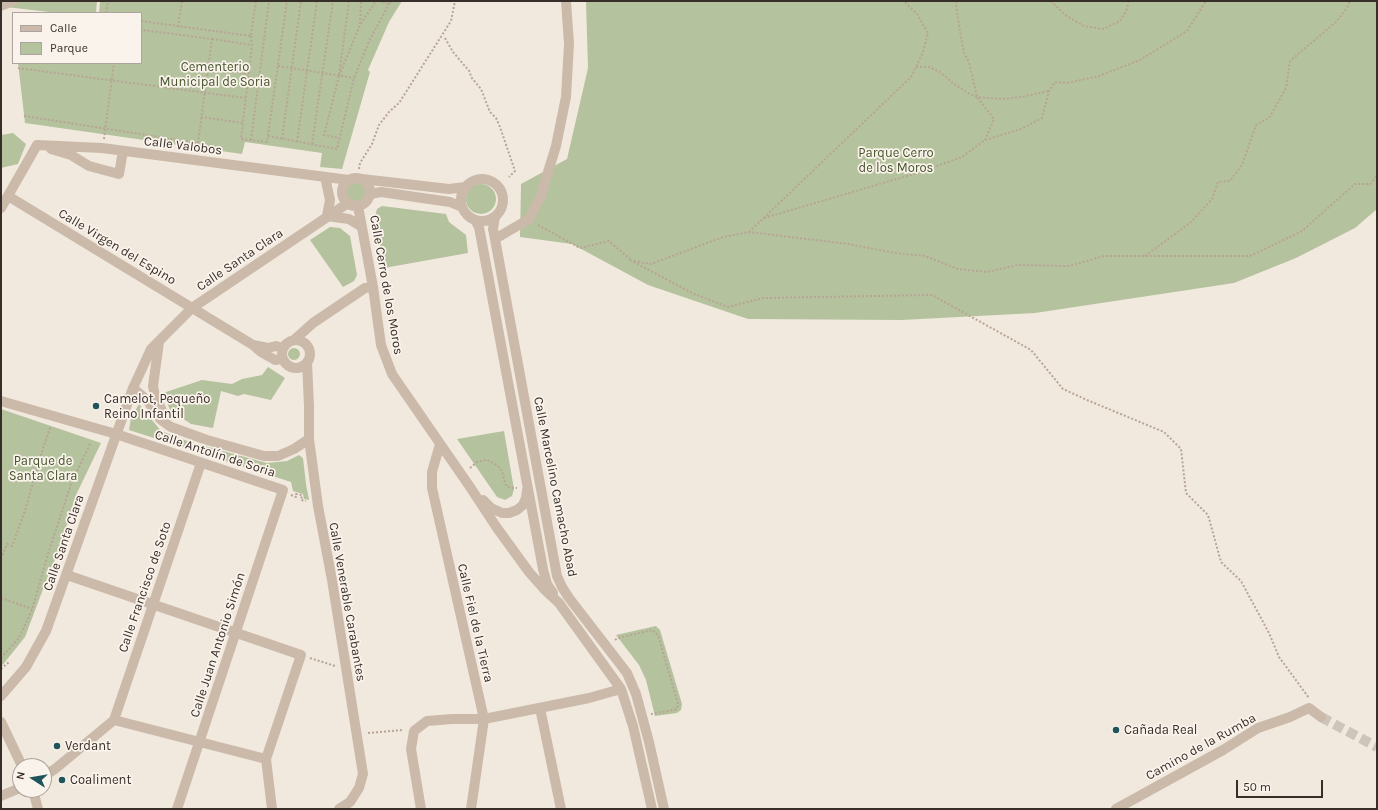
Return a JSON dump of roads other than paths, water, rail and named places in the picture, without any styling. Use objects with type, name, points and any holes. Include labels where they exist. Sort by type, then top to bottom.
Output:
[{"type":"street","points":[[1,6],[13,1]]},
{"type":"street","points":[[495,238],[529,219],[540,198],[552,161],[566,98],[569,44],[566,1]]},
{"type":"street","points":[[1,208],[37,145],[71,155],[89,166],[119,174],[123,151]]},
{"type":"street","name":"Calle Valobos","points":[[37,145],[102,148],[325,177],[449,189],[464,187]]},
{"type":"street","points":[[325,177],[330,200],[327,216],[349,219],[362,227]]},
{"type":"street","name":"Calle Valobos","points":[[325,177],[343,191]]},
{"type":"street","points":[[370,194],[381,192],[450,202],[462,207],[470,217],[475,220],[482,221],[495,217],[500,211],[503,204],[501,190],[497,184],[491,180],[484,178],[476,179],[464,187],[461,194],[462,207]]},
{"type":"street","points":[[356,179],[369,185],[370,194],[366,202],[358,206],[348,203],[343,191],[356,179]]},
{"type":"street","name":"Calle Santa Clara","points":[[327,216],[343,191]]},
{"type":"street","name":"Calle Virgen del Espino","points":[[8,196],[253,345],[261,352],[275,360],[283,359]]},
{"type":"street","name":"Calle Santa Clara","points":[[1,696],[26,667],[46,631],[133,388],[151,350],[192,308],[348,203]]},
{"type":"street","name":"Calle Cerro de los Moros","points":[[358,206],[373,287],[381,345],[388,366],[406,395],[497,528],[529,572],[559,603],[621,689],[633,726],[652,809]]},
{"type":"street","name":"Calle Marcelino Camacho Abad","points":[[495,217],[493,230],[557,576],[569,598],[627,673],[636,694],[642,715],[664,809]]},
{"type":"street","name":"Calle Marcelino Camacho Abad","points":[[475,220],[479,227],[543,569],[547,584],[559,603]]},
{"type":"street","points":[[294,340],[301,341],[307,346],[310,354],[307,362],[302,367],[295,368],[287,366],[283,359],[282,351],[286,344],[294,340],[313,323],[365,288],[373,287]]},
{"type":"street","points":[[307,346],[313,323]]},
{"type":"street","name":"Calle Antolín de Soria","points":[[159,342],[153,386],[155,396],[171,427]]},
{"type":"street","name":"Calle Virgen del Espino","points":[[253,345],[268,348],[276,346],[283,348]]},
{"type":"street","name":"Calle Venerable Carabantes","points":[[307,362],[309,439],[318,506],[332,580],[345,670],[363,774],[359,788],[350,802],[339,809]]},
{"type":"street","name":"Calle Venerable Carabantes","points":[[295,368],[308,390]]},
{"type":"street","name":"Calle Antolín de Soria","points":[[133,388],[147,400],[160,419],[171,427],[207,440],[264,456],[278,456],[294,449],[309,439]]},
{"type":"street","name":"Calle Antolín de Soria","points":[[1,401],[116,434],[287,492]]},
{"type":"street","name":"Calle Fiel de la Tierra","points":[[440,444],[432,472],[432,488],[484,719],[471,809]]},
{"type":"street","name":"Calle Francisco de Soto","points":[[114,720],[201,463]]},
{"type":"street","name":"Calle Cerro de los Moros","points":[[470,487],[491,508],[502,513],[517,510],[523,505],[526,498],[527,483]]},
{"type":"street","name":"Calle Juan Antonio Simón","points":[[177,809],[236,633],[287,492]]},
{"type":"street","points":[[67,575],[301,655],[266,759],[272,809]]},
{"type":"street","points":[[421,809],[411,749],[414,731],[427,721],[484,719],[540,708],[621,689]]},
{"type":"street","points":[[540,708],[561,809]]},
{"type":"street","name":"Camino de la Rumba","points":[[1116,809],[1223,750],[1258,728],[1290,717],[1309,708],[1322,716]]},
{"type":"street","points":[[52,771],[114,720],[266,759]]},
{"type":"street","points":[[1,722],[18,758]]},
{"type":"street","points":[[1,796],[12,791]]},
{"type":"street","points":[[35,798],[38,809]]},
{"type":"tunnel","points":[[1321,717],[1377,747]]},
{"type":"place","name":"Camelot, Pequeño Reino Infantil","points":[[96,406]]},
{"type":"place","name":"Cañada Real","points":[[1116,730]]},
{"type":"place","name":"Verdant","points":[[57,746]]},
{"type":"place","name":"Coaliment","points":[[62,780]]},
{"type":"park label","name":"Cementerio Municipal de Soria","points":[[215,74]]},
{"type":"park label","name":"Parque Cerro de los Moros","points":[[896,160]]},
{"type":"park label","name":"Parque de Santa Clara","points":[[43,468]]}]
